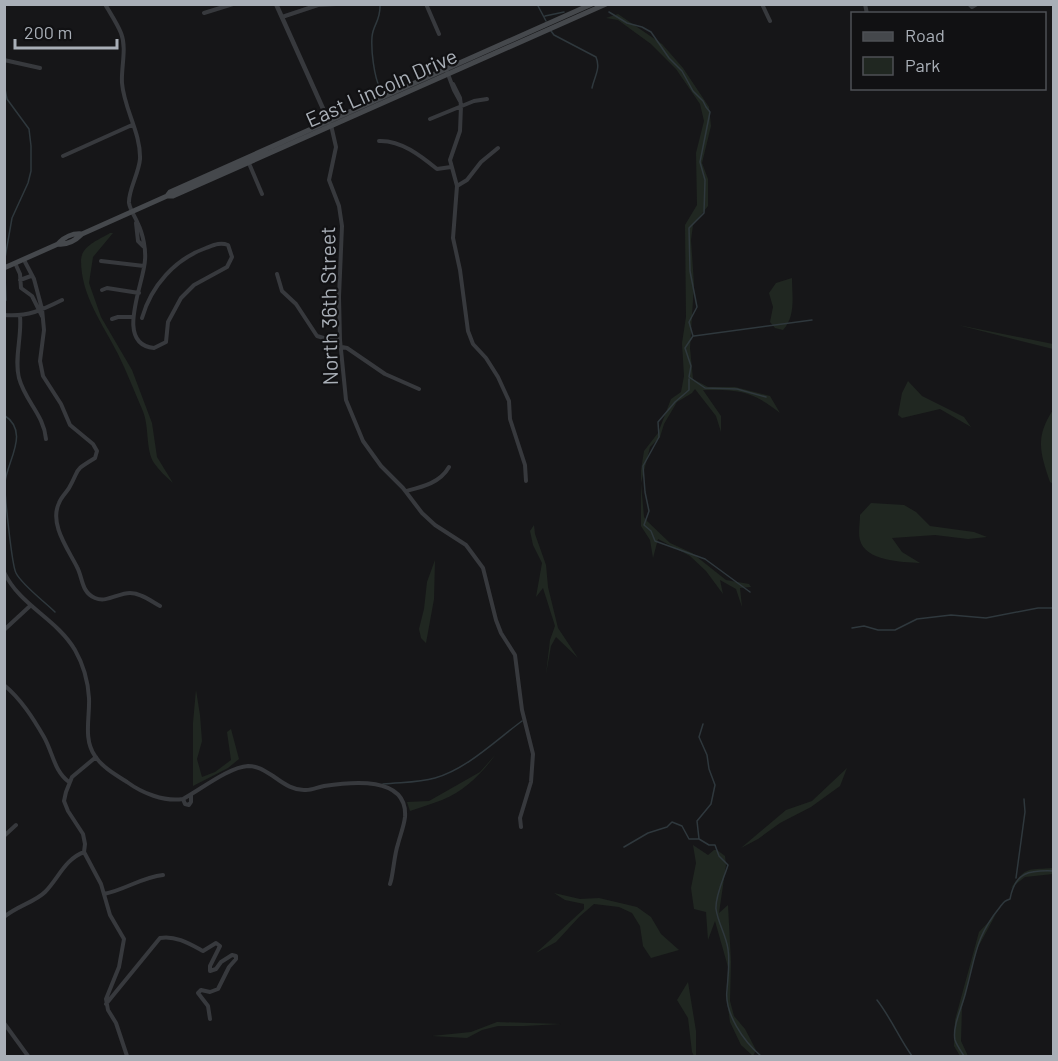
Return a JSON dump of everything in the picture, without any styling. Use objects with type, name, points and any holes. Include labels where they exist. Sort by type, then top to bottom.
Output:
[{"type":"main road","name":"East Lincoln Drive","points":[[556,24],[592,4]]},
{"type":"main road","name":"East Lincoln Drive","points":[[5,267],[58,244],[62,239],[75,233],[82,234],[135,218],[142,207],[167,196],[170,192],[606,4]]},
{"type":"street","points":[[105,4],[121,32],[122,84],[140,149],[129,203],[143,238],[141,245],[144,266],[133,318],[134,334],[140,343],[150,348],[163,345],[167,340],[168,322],[181,298],[194,285],[227,267],[232,256],[231,248],[224,243],[219,243],[204,248],[185,259],[161,281],[145,307],[142,318]]},
{"type":"street","points":[[204,13],[234,4]]},
{"type":"street","points":[[276,4],[330,124]]},
{"type":"street","points":[[282,17],[318,6],[336,4]]},
{"type":"street","points":[[426,4],[440,34]]},
{"type":"street","points":[[762,4],[770,21]]},
{"type":"street","points":[[969,4],[972,7],[976,4]]},
{"type":"street","points":[[4,12],[4,39]]},
{"type":"street","points":[[4,60],[40,68]]},
{"type":"street","points":[[448,72],[461,104],[460,131],[450,156],[457,186],[453,238],[460,270],[468,331],[473,344],[486,358],[498,377],[509,401],[510,419],[525,465],[526,481]]},
{"type":"street","points":[[430,119],[461,104],[487,99]]},
{"type":"street","name":"North 36th Street","points":[[330,124],[336,147],[329,180],[339,206],[342,226],[339,297],[340,340],[346,400],[358,433],[374,457],[406,491],[428,519],[466,545],[478,559],[485,574],[499,627],[515,655],[522,710],[530,741],[533,766],[529,793],[520,818],[521,827]]},
{"type":"street","points":[[63,156],[132,125]]},
{"type":"street","points":[[379,141],[386,141],[414,152],[437,169],[451,167]]},
{"type":"street","points":[[457,186],[467,180],[481,162],[498,148]]},
{"type":"street","points":[[248,160],[262,194]]},
{"type":"street","points":[[135,218],[136,233],[133,238],[141,245]]},
{"type":"street","points":[[23,259],[32,276],[43,318],[44,330],[40,361],[43,376],[61,404],[70,425],[93,444],[97,452],[95,458],[80,466],[76,471],[57,508],[57,519],[65,546],[78,569],[84,588],[90,595],[97,599],[104,599],[132,593],[160,606]]},
{"type":"street","points":[[100,261],[144,266]]},
{"type":"street","points":[[15,263],[21,288],[32,296],[41,310]]},
{"type":"street","points":[[277,274],[282,291],[299,307],[313,332],[320,338],[340,340]]},
{"type":"street","points":[[20,280],[32,276]]},
{"type":"street","points":[[102,290],[107,288],[139,292]]},
{"type":"street","points":[[5,315],[20,316],[41,310],[62,300]]},
{"type":"street","points":[[135,303],[145,307]]},
{"type":"street","points":[[20,316],[18,371],[22,387],[43,422],[46,439]]},
{"type":"street","points":[[111,319],[133,318]]},
{"type":"street","points":[[342,347],[385,374],[419,389]]},
{"type":"street","points":[[406,491],[430,484],[448,467]]},
{"type":"street","points":[[4,572],[15,590],[30,606],[60,629],[72,645],[82,664],[89,694],[89,742],[96,757],[113,772],[140,791],[170,800],[183,799],[235,770],[248,766],[261,768],[297,790],[309,790],[328,785],[382,784],[395,792],[402,802],[405,816],[394,857],[390,884]]},
{"type":"street","points":[[4,630],[30,606]]},
{"type":"street","points":[[4,685],[22,703],[46,740],[55,766],[69,782]]},
{"type":"street","points":[[96,757],[69,782],[64,801],[84,836],[84,852],[100,881],[110,915],[122,934],[124,942],[119,968],[106,1004],[127,1056]]},
{"type":"street","points":[[183,799],[185,804],[189,805],[191,795]]},
{"type":"street","points":[[4,836],[16,825]]},
{"type":"street","points":[[4,917],[18,907],[43,895],[70,862],[84,852]]},
{"type":"street","points":[[104,894],[127,887],[150,876],[164,875]]},
{"type":"street","points":[[106,1004],[160,938],[175,939],[203,951],[207,951],[216,943],[220,946],[210,970],[216,969],[221,962],[232,955],[236,956],[236,959],[229,967],[218,989],[210,992],[201,990],[198,993],[208,1006],[210,1019]]},
{"type":"street","points":[[4,1023],[28,1056]]},
{"type":"green space","points":[[618,14],[662,44],[683,68],[709,107],[711,126],[702,163],[708,179],[708,206],[693,225],[691,240],[694,284],[690,348],[693,379],[708,387],[735,387],[770,396],[780,413],[761,400],[744,393],[703,390],[721,416],[721,432],[716,416],[695,389],[677,402],[664,424],[660,437],[650,447],[641,483],[644,451],[658,433],[671,399],[681,392],[684,376],[682,343],[686,317],[685,225],[697,205],[696,153],[704,121],[700,104],[676,69],[651,44],[618,20],[606,18]]},
{"type":"green space","points":[[113,233],[93,257],[89,283],[101,317],[132,370],[152,423],[157,457],[173,483],[151,457],[142,409],[85,286],[81,260],[84,250]]},
{"type":"green space","points":[[792,278],[790,318],[783,330],[775,328],[770,322],[773,307],[769,293],[776,283]]},
{"type":"green space","points":[[958,325],[1053,344],[1053,349]]},
{"type":"green space","points":[[908,381],[922,396],[964,417],[971,427],[940,409],[902,418],[898,415],[902,393]]},
{"type":"green space","points":[[1053,410],[1053,484],[1050,482],[1041,445],[1047,420]]},
{"type":"green space","points":[[641,483],[644,517],[670,543],[692,553],[726,580],[749,584],[751,587],[740,588],[742,607],[736,589],[720,580],[723,594],[706,571],[690,556],[658,539],[653,558],[650,540],[641,526]]},
{"type":"green space","points":[[871,503],[904,505],[916,512],[930,526],[974,532],[987,537],[968,539],[935,535],[892,538],[902,552],[920,563],[885,559],[869,552],[860,540],[860,515]]},
{"type":"green space","points":[[534,525],[546,565],[548,587],[558,628],[578,658],[556,637],[551,646],[546,674],[550,640],[555,626],[543,588],[536,597],[542,563],[533,545],[530,531]]},
{"type":"green space","points":[[435,560],[434,599],[426,643],[421,638],[419,629],[427,582]]},
{"type":"green space","points":[[196,690],[202,741],[197,759],[202,777],[215,772],[231,760],[227,732],[231,729],[239,759],[228,768],[193,786],[193,723]]},
{"type":"green space","points":[[496,754],[479,775],[458,792],[410,811],[407,802],[429,801],[480,772]]},
{"type":"green space","points":[[847,768],[840,786],[811,807],[780,823],[741,848],[786,810],[812,801]]},
{"type":"green space","points":[[693,845],[708,855],[717,850],[725,856],[726,865],[719,913],[728,905],[731,962],[730,1001],[734,1016],[745,1029],[756,1050],[753,1056],[741,1045],[730,1022],[727,1000],[728,967],[715,921],[708,940],[706,912],[694,909],[691,888],[696,863]]},
{"type":"green space","points":[[1053,868],[1053,874],[1025,877],[1011,888],[1028,870]]},
{"type":"green space","points":[[554,893],[580,899],[599,898],[637,907],[651,917],[661,934],[679,950],[651,958],[643,946],[640,926],[632,913],[619,907],[594,904],[556,942],[536,953],[584,909],[584,904],[565,900]]},
{"type":"green space","points":[[996,914],[977,949],[962,1007],[961,1041],[968,1056],[960,1056],[954,1046],[955,1020],[979,932]]},
{"type":"green space","points":[[688,982],[696,1031],[696,1056],[692,1052],[688,1018],[677,1000]]},
{"type":"green space","points":[[497,1022],[561,1024],[498,1026],[482,1030],[467,1038],[432,1036],[471,1032]]},
{"type":"waterway","points":[[380,4],[372,42],[375,70],[380,88]]},
{"type":"waterway","points":[[537,4],[546,21]]},
{"type":"waterway","points":[[545,16],[564,12]]},
{"type":"waterway","points":[[609,12],[627,23],[651,32],[669,58],[682,71],[693,91],[710,112],[700,162],[705,180],[704,213],[689,228],[690,271],[697,307],[689,322],[693,336],[685,348],[691,366],[689,377],[705,388],[737,389],[766,397]]},
{"type":"waterway","points":[[551,31],[554,35],[596,57],[597,69],[592,88]]},
{"type":"waterway","points":[[4,84],[7,99],[29,129],[31,146],[31,171],[12,218],[5,258]]},
{"type":"waterway","points":[[4,303],[6,300],[5,276]]},
{"type":"waterway","points":[[694,336],[812,320]]},
{"type":"waterway","points":[[689,379],[689,390],[658,422],[659,437],[643,466],[649,511],[644,525],[651,531],[655,541],[705,559],[750,592]]},
{"type":"waterway","points":[[4,415],[16,429],[17,438],[5,482],[14,567],[23,583],[55,612]]},
{"type":"waterway","points":[[852,628],[864,626],[878,630],[895,630],[917,619],[951,615],[986,618],[1038,608],[1054,608]]},
{"type":"waterway","points":[[383,784],[422,781],[447,774],[470,761],[522,721]]},
{"type":"waterway","points":[[703,724],[699,737],[707,755],[715,785],[711,804],[697,821],[699,839],[709,845],[715,845],[719,856],[728,865],[716,904],[718,919],[728,949],[727,999],[732,1017],[742,1035],[761,1056]]},
{"type":"waterway","points":[[1016,878],[1025,812],[1024,799]]},
{"type":"waterway","points":[[624,847],[648,833],[667,827],[672,822],[682,826],[689,839],[698,839]]},
{"type":"waterway","points":[[964,1056],[954,1034],[981,938],[1003,903],[1010,899],[1015,883],[1020,878],[1030,872],[1054,871]]},
{"type":"waterway","points":[[877,1000],[912,1056]]}]
